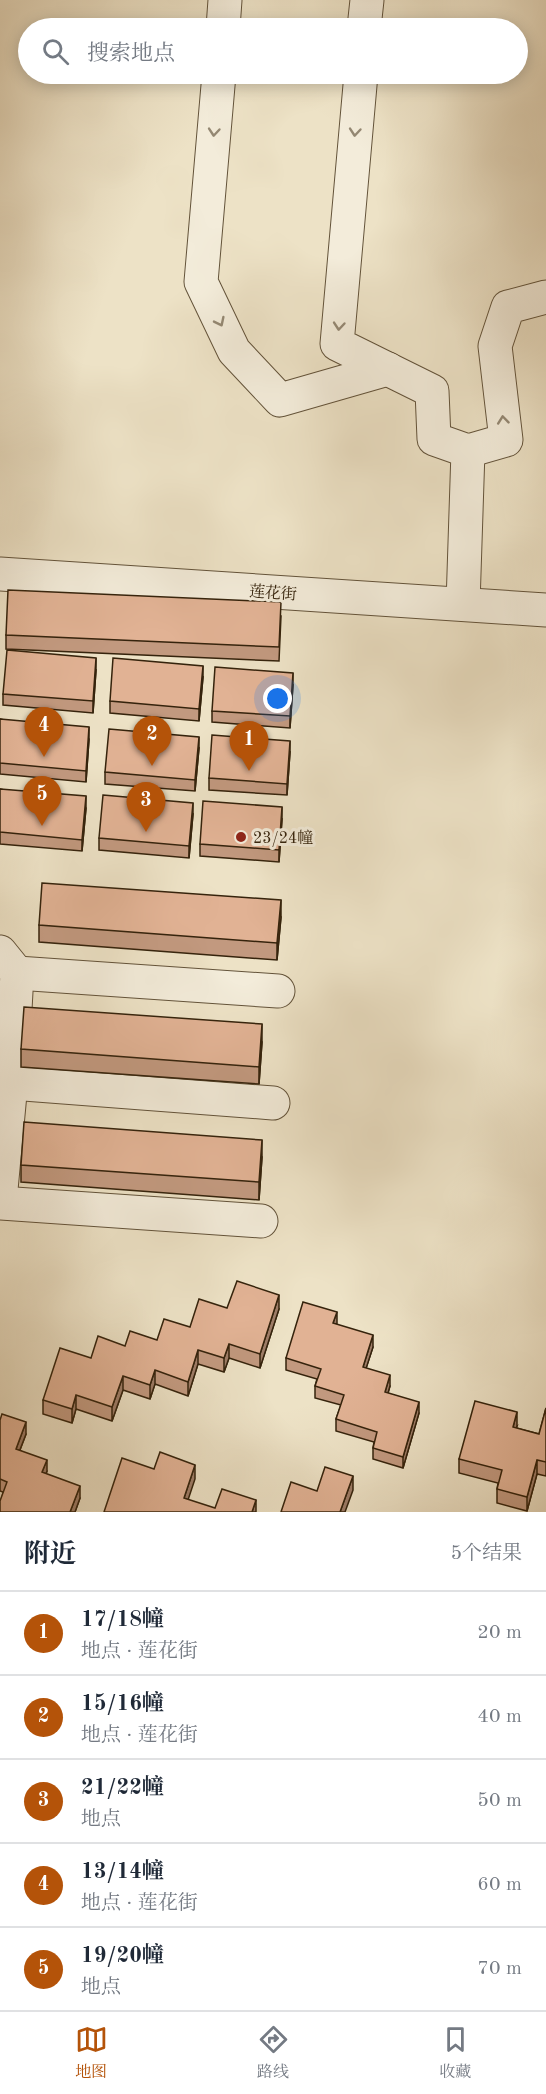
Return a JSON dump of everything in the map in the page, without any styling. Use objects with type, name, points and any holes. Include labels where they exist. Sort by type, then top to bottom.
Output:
[{"type":"street","points":[[224,18],[225,0]]},
{"type":"street","points":[[365,18],[367,0]]},
{"type":"street","points":[[218,84],[201,282],[234,351],[280,400],[388,369]]},
{"type":"street","points":[[359,84],[337,344],[432,391],[434,439],[468,451],[506,440],[495,346],[508,307],[546,297]]},
{"type":"street","points":[[463,604],[468,451]]},
{"type":"street","name":"莲花街","points":[[0,574],[546,610]]},
{"type":"street","points":[[261,1221],[0,1202],[11,1083],[8,963],[278,991]]},
{"type":"street","points":[[11,1083],[273,1103]]},
{"type":"building","points":[[8,590],[281,602],[279,647],[6,635]]},
{"type":"building","points":[[7,650],[96,658],[93,701],[3,694]]},
{"type":"building","points":[[113,658],[203,666],[199,709],[110,701]]},
{"type":"building","points":[[215,667],[293,673],[290,716],[212,711]]},
{"type":"building","points":[[0,719],[89,727],[86,771],[0,763]]},
{"type":"building","points":[[109,729],[199,737],[195,780],[105,772]]},
{"type":"building","points":[[212,735],[290,741],[287,784],[209,778]]},
{"type":"building","points":[[0,789],[86,796],[82,840],[0,832]]},
{"type":"building","points":[[103,795],[193,803],[189,846],[99,838]]},
{"type":"building","name":"23/24幢","points":[[203,801],[282,807],[279,850],[200,844]]},
{"type":"building","points":[[42,883],[281,900],[277,943],[39,925]]},
{"type":"building","points":[[24,1007],[262,1024],[259,1067],[21,1049]]},
{"type":"building","points":[[24,1122],[262,1140],[259,1182],[21,1165]]},
{"type":"building","points":[[237,1281],[279,1295],[260,1354],[229,1344],[224,1358],[198,1350],[188,1382],[155,1370],[150,1385],[123,1376],[112,1407],[76,1395],[72,1409],[43,1400],[60,1348],[91,1358],[98,1336],[125,1346],[130,1331],[157,1340],[164,1319],[190,1327],[199,1299],[227,1308]]},
{"type":"building","points":[[303,1302],[337,1312],[333,1323],[373,1335],[363,1367],[390,1375],[385,1392],[419,1402],[403,1457],[373,1448],[377,1432],[336,1419],[344,1395],[315,1386],[321,1369],[286,1358]]},
{"type":"building","points":[[475,1401],[517,1412],[513,1427],[539,1434],[546,1408],[546,1462],[537,1460],[527,1497],[497,1489],[502,1470],[459,1459]]},
{"type":"building","points":[[2,1414],[26,1422],[16,1449],[47,1460],[42,1472],[80,1486],[70,1512],[0,1512],[0,1501],[7,1482],[0,1479],[0,1420]]},
{"type":"building","points":[[160,1452],[195,1465],[184,1498],[215,1508],[222,1489],[256,1500],[252,1512],[104,1512],[122,1458],[154,1469]]},
{"type":"building","points":[[325,1467],[353,1476],[340,1512],[281,1512],[291,1482],[317,1491]]},
{"type":"place","name":"13/14幢","points":[[44,757]]},
{"type":"place","name":"15/16幢","points":[[152,766]]},
{"type":"place","name":"17/18幢","points":[[249,771]]},
{"type":"place","name":"19/20幢","points":[[42,826]]},
{"type":"place","name":"21/22幢","points":[[146,832]]},
{"type":"place","name":"23/24幢","points":[[241,837]]}]
